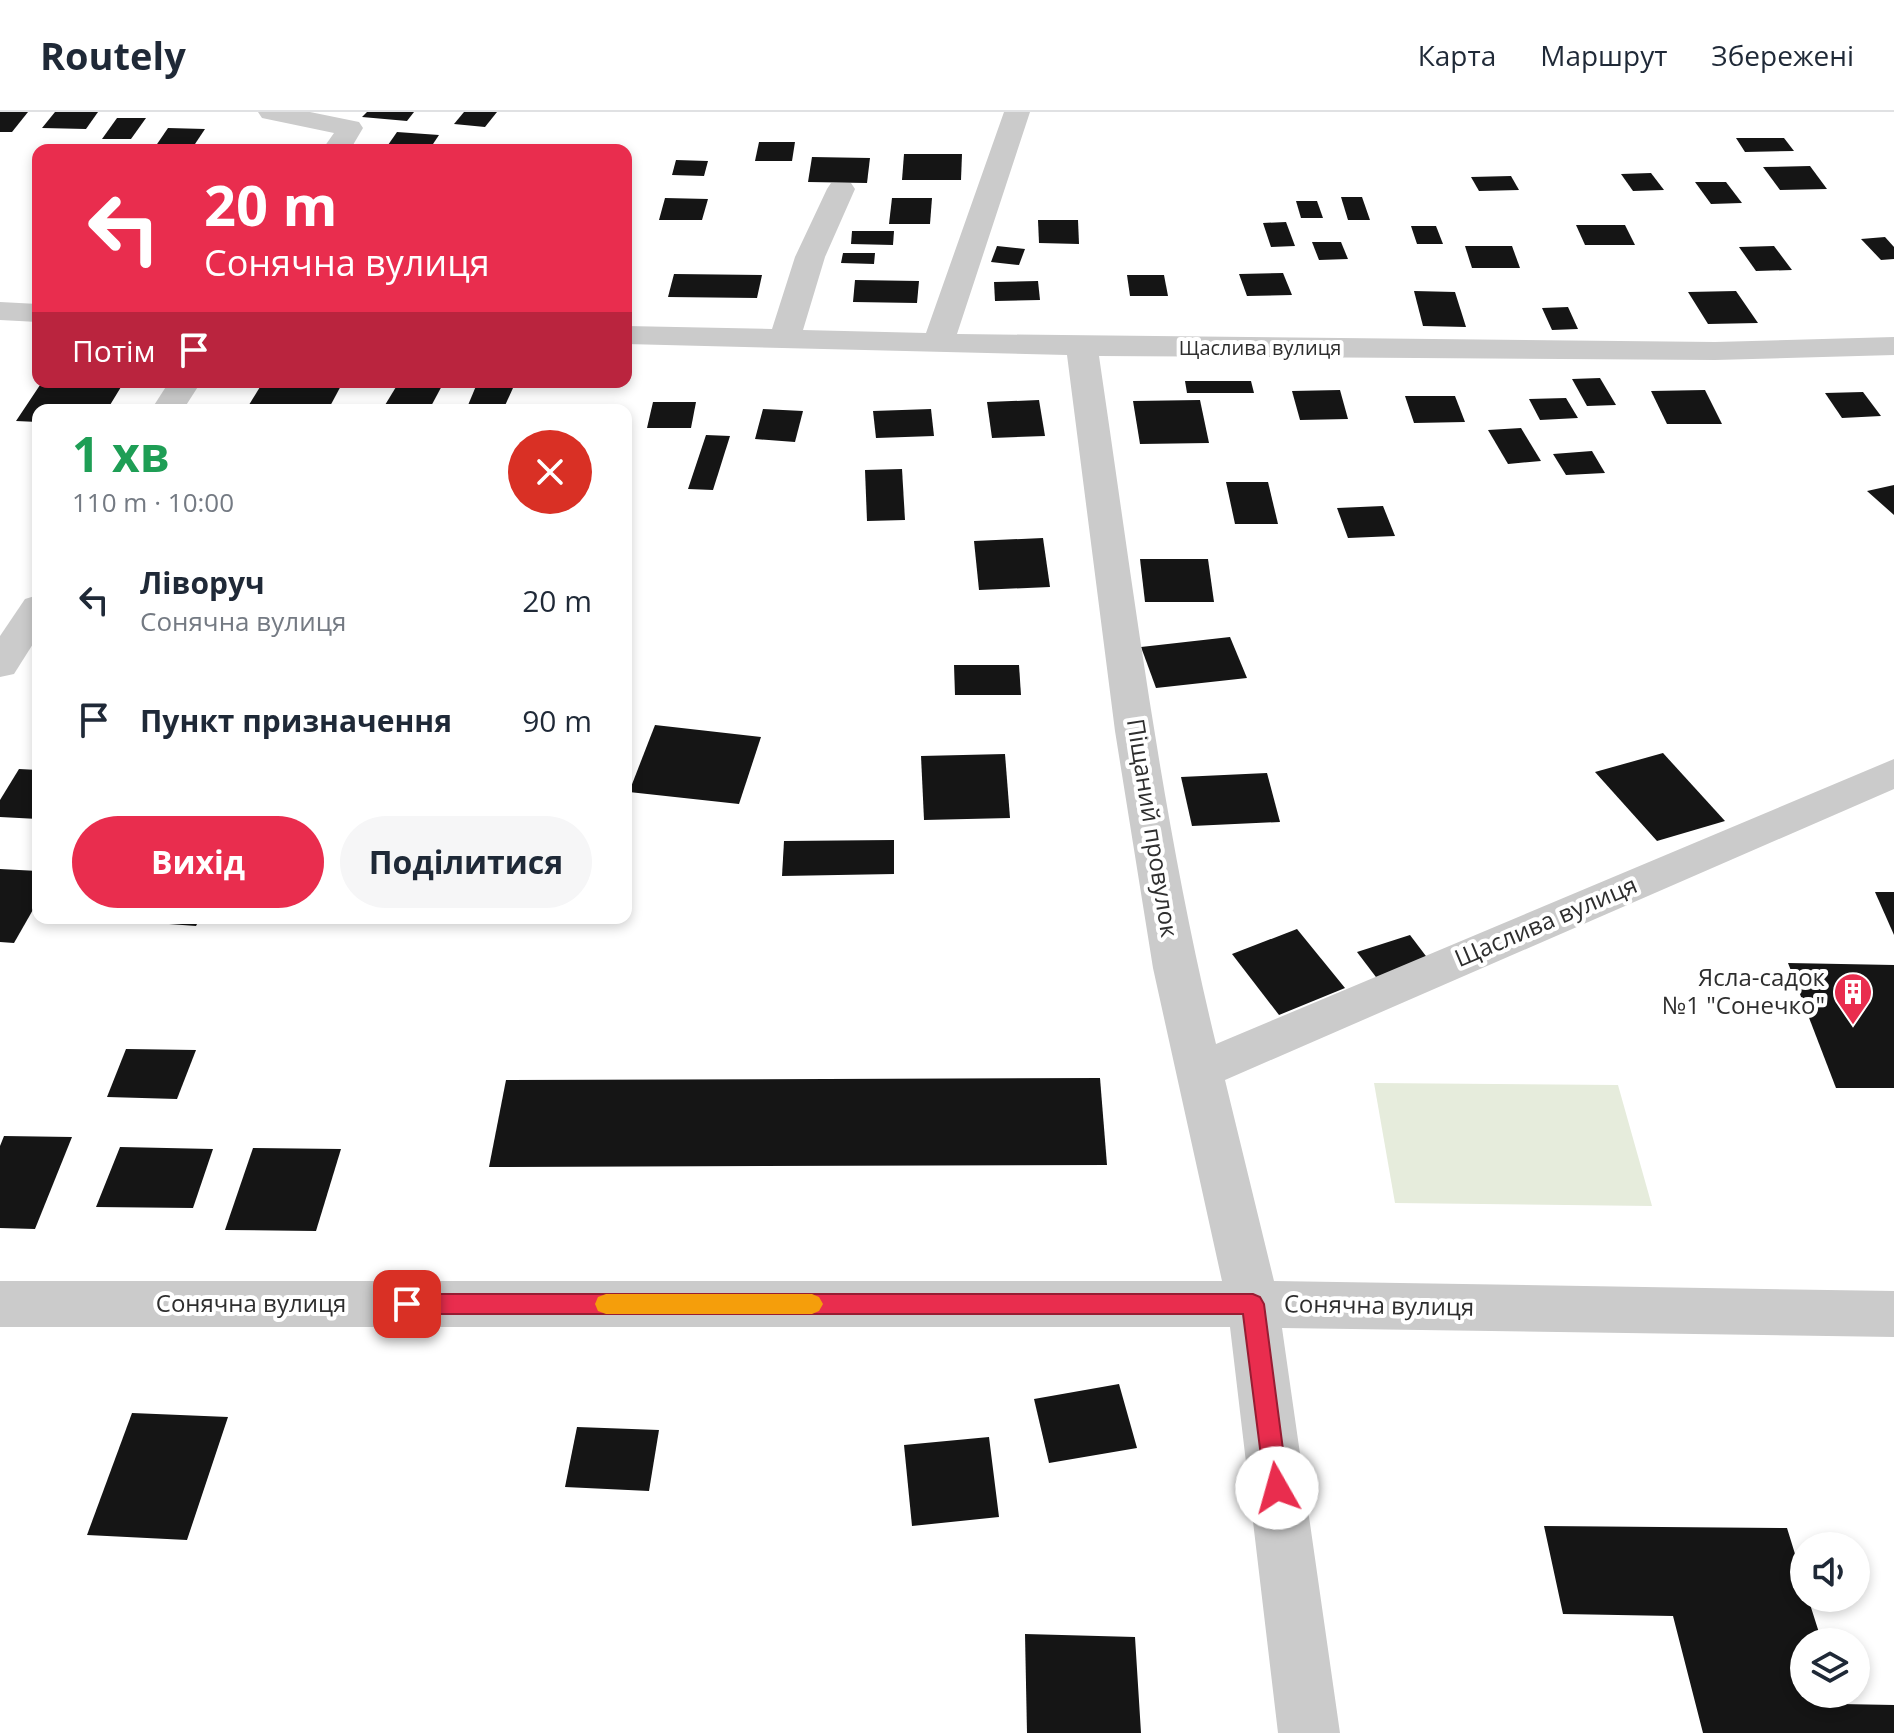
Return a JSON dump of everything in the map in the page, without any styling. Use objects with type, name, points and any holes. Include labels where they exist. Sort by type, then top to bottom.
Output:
[{"type":"street","points":[[271,112],[343,139]]},
{"type":"street","points":[[939,341],[1017,112]]},
{"type":"street","points":[[784,341],[810,257],[841,189]]},
{"type":"street","points":[[0,311],[32,313]]},
{"type":"street","name":"Щаслива вулиця","points":[[632,335],[1082,346],[1715,351],[1894,346]]},
{"type":"street","name":"Піщаний провулок","points":[[1082,346],[1135,731],[1175,968],[1253,1304],[1309,1733]]},
{"type":"street","points":[[0,665],[32,616]]},
{"type":"street","name":"Щаслива вулиця","points":[[1199,1071],[1894,773]]},
{"type":"street","name":"Сонячна вулиця","points":[[0,1304],[1253,1304],[1894,1314]]},
{"type":"green space","points":[[1374,1083],[1618,1085],[1652,1206],[1395,1203]]},
{"type":"building","points":[[0,112],[28,112],[12,132],[0,132]]},
{"type":"building","points":[[55,112],[98,112],[86,129],[42,128]]},
{"type":"building","points":[[367,112],[414,112],[407,121],[362,117]]},
{"type":"building","points":[[464,112],[497,112],[485,127],[454,124]]},
{"type":"building","points":[[117,118],[146,118],[131,139],[102,139]]},
{"type":"building","points":[[168,128],[205,129],[195,144],[157,144]]},
{"type":"building","points":[[397,132],[439,135],[433,144],[389,144]]},
{"type":"building","points":[[1736,138],[1784,138],[1794,151],[1745,152]]},
{"type":"building","points":[[759,142],[795,142],[792,161],[755,161]]},
{"type":"building","points":[[904,154],[962,154],[961,180],[902,180]]},
{"type":"building","points":[[812,157],[870,158],[867,183],[808,182]]},
{"type":"building","points":[[676,160],[708,161],[704,176],[672,175]]},
{"type":"building","points":[[1810,166],[1827,189],[1780,190],[1763,167]]},
{"type":"building","points":[[1651,173],[1664,190],[1633,191],[1621,174]]},
{"type":"building","points":[[1511,176],[1519,190],[1479,191],[1471,177]]},
{"type":"building","points":[[1695,182],[1726,182],[1742,203],[1711,204]]},
{"type":"building","points":[[1341,197],[1362,197],[1370,220],[1348,220]]},
{"type":"building","points":[[665,198],[708,199],[702,220],[659,220]]},
{"type":"building","points":[[892,198],[932,198],[930,224],[889,224]]},
{"type":"building","points":[[1296,201],[1317,201],[1323,218],[1301,218]]},
{"type":"building","points":[[1038,220],[1078,220],[1079,244],[1039,243]]},
{"type":"building","points":[[1286,222],[1295,246],[1271,247],[1263,223]]},
{"type":"building","points":[[1576,225],[1625,225],[1635,245],[1585,245]]},
{"type":"building","points":[[1411,226],[1436,226],[1443,244],[1417,244]]},
{"type":"building","points":[[852,231],[894,231],[893,245],[851,244]]},
{"type":"building","points":[[1885,237],[1894,247],[1894,259],[1881,260],[1861,239]]},
{"type":"building","points":[[1312,242],[1341,242],[1348,259],[1319,260]]},
{"type":"building","points":[[997,246],[1025,249],[1019,265],[991,262]]},
{"type":"building","points":[[1465,246],[1512,246],[1520,268],[1472,268]]},
{"type":"building","points":[[1774,246],[1792,270],[1756,271],[1739,247]]},
{"type":"building","points":[[843,253],[875,253],[874,264],[841,263]]},
{"type":"building","points":[[1283,273],[1292,295],[1247,296],[1239,274]]},
{"type":"building","points":[[674,274],[762,275],[757,298],[668,297]]},
{"type":"building","points":[[1127,275],[1164,275],[1168,296],[1130,296]]},
{"type":"building","points":[[855,280],[919,281],[917,303],[853,302]]},
{"type":"building","points":[[1038,281],[1040,300],[995,301],[994,282]]},
{"type":"building","points":[[1414,291],[1455,292],[1466,327],[1423,326]]},
{"type":"building","points":[[1736,291],[1758,323],[1708,324],[1688,292]]},
{"type":"building","points":[[1568,307],[1578,329],[1552,330],[1542,308]]},
{"type":"building","points":[[1600,378],[1616,405],[1587,406],[1572,379]]},
{"type":"building","points":[[1185,381],[1251,381],[1254,393],[1187,393]]},
{"type":"building","points":[[38,388],[120,388],[111,404],[32,404],[32,422],[16,421]]},
{"type":"building","points":[[259,388],[340,388],[331,404],[249,404]]},
{"type":"building","points":[[395,388],[441,388],[432,404],[386,404]]},
{"type":"building","points":[[475,388],[513,388],[506,404],[468,404]]},
{"type":"building","points":[[1340,390],[1348,419],[1300,420],[1292,391]]},
{"type":"building","points":[[1705,390],[1722,424],[1667,424],[1651,391]]},
{"type":"building","points":[[1863,392],[1881,416],[1842,418],[1825,393]]},
{"type":"building","points":[[1405,396],[1455,396],[1465,422],[1414,423]]},
{"type":"building","points":[[1566,398],[1578,418],[1540,420],[1529,399]]},
{"type":"building","points":[[1039,400],[1045,436],[992,438],[987,402]]},
{"type":"building","points":[[1200,400],[1209,443],[1140,444],[1133,401]]},
{"type":"building","points":[[653,402],[696,402],[691,428],[647,428]]},
{"type":"building","points":[[763,409],[803,411],[795,442],[755,439]]},
{"type":"building","points":[[931,409],[934,436],[876,438],[873,411]]},
{"type":"building","points":[[1521,428],[1541,461],[1508,464],[1488,430]]},
{"type":"building","points":[[706,435],[730,436],[713,490],[688,489]]},
{"type":"building","points":[[1592,451],[1605,473],[1566,475],[1553,454]]},
{"type":"building","points":[[902,469],[905,520],[867,521],[865,470]]},
{"type":"building","points":[[1226,482],[1268,482],[1278,524],[1235,524]]},
{"type":"building","points":[[1894,485],[1894,515],[1867,491]]},
{"type":"building","points":[[1383,506],[1395,536],[1348,538],[1337,508]]},
{"type":"building","points":[[1043,538],[1050,587],[979,590],[974,541]]},
{"type":"building","points":[[1140,559],[1208,559],[1214,602],[1145,602]]},
{"type":"building","points":[[1230,637],[1247,678],[1156,688],[1141,647]]},
{"type":"building","points":[[954,665],[1019,665],[1021,695],[955,695]]},
{"type":"building","points":[[655,725],[761,737],[739,804],[632,792],[632,784]]},
{"type":"building","points":[[1663,753],[1725,821],[1657,841],[1595,772]]},
{"type":"building","points":[[1005,754],[1010,818],[924,820],[921,756]]},
{"type":"building","points":[[19,769],[32,770],[32,819],[0,817],[0,800]]},
{"type":"building","points":[[1267,773],[1280,822],[1192,826],[1181,777]]},
{"type":"building","points":[[894,840],[894,874],[782,876],[784,841]]},
{"type":"building","points":[[0,869],[32,871],[32,912],[14,943],[0,942]]},
{"type":"building","points":[[1875,892],[1894,892],[1894,935]]},
{"type":"building","points":[[1297,929],[1345,988],[1279,1015],[1232,954]]},
{"type":"building","points":[[1410,935],[1435,968],[1382,985],[1357,952]]},
{"type":"building","name":"Ясла-садок №1 \"Сонечко\"","points":[[1788,963],[1894,965],[1894,1088],[1836,1088]]},
{"type":"building","points":[[126,1049],[196,1050],[177,1099],[107,1097]]},
{"type":"building","points":[[1100,1078],[1107,1165],[489,1167],[506,1080]]},
{"type":"building","points":[[4,1136],[72,1137],[35,1229],[0,1228],[0,1146]]},
{"type":"building","points":[[120,1147],[213,1149],[193,1208],[96,1207]]},
{"type":"building","points":[[253,1148],[341,1149],[316,1231],[225,1230]]},
{"type":"building","points":[[1119,1384],[1137,1448],[1049,1463],[1034,1399]]},
{"type":"building","points":[[132,1413],[228,1417],[187,1540],[87,1535]]},
{"type":"building","points":[[577,1427],[659,1430],[649,1491],[565,1487]]},
{"type":"building","points":[[989,1437],[999,1517],[912,1526],[904,1445]]},
{"type":"building","points":[[1544,1526],[1787,1528],[1790,1538],[1790,1612],[1812,1612],[1818,1628],[1790,1628],[1790,1708],[1894,1705],[1894,1733],[1703,1733],[1673,1616],[1563,1614]]},
{"type":"building","points":[[1025,1634],[1135,1637],[1141,1733],[1027,1733]]},
{"type":"slow traffic","points":[[606,1304],[812,1304]]},
{"type":"place","name":"Ясла-садок №1 \"Сонечко\"","points":[[1853,1026]]},
{"type":"route","points":[[407,1304],[1253,1304],[1277,1488]]}]
